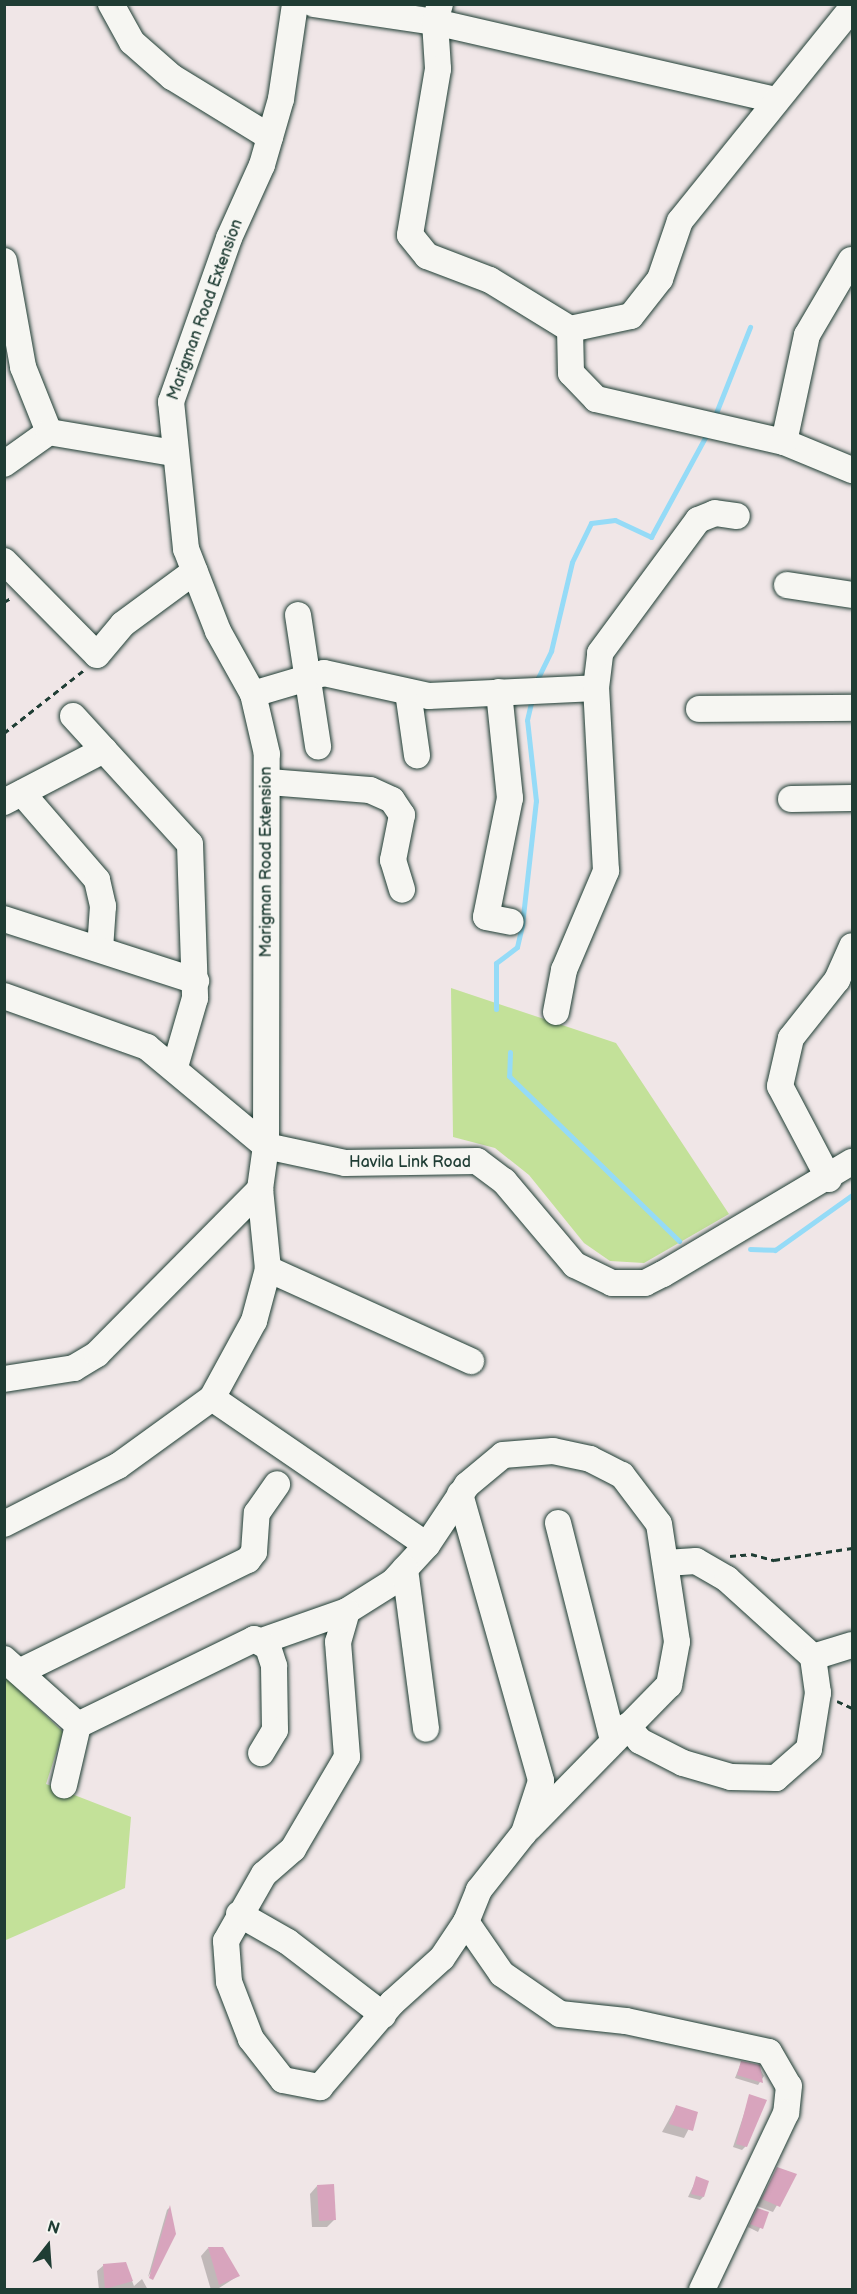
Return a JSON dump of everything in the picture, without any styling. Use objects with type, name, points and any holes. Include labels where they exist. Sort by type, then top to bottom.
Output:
[{"type":"street","points":[[111,4],[132,42],[172,78],[270,137]]},
{"type":"street","name":"Marigman Road Extension","points":[[268,1269],[260,1189],[266,1146],[269,782],[253,694],[219,631],[195,571],[178,506],[171,402],[270,137],[295,4]]},
{"type":"street","points":[[314,4],[437,14],[776,100]]},
{"type":"street","points":[[437,14],[438,69],[410,235],[427,256],[490,280],[570,329],[631,316],[660,279],[680,220],[852,8]]},
{"type":"street","points":[[784,442],[807,335],[851,260]]},
{"type":"street","points":[[4,261],[7,302],[23,367],[49,432]]},
{"type":"street","points":[[570,329],[571,373],[596,399],[784,442],[852,471]]},
{"type":"street","points":[[4,464],[49,432],[173,453]]},
{"type":"street","points":[[555,1012],[564,970],[606,871],[596,688],[606,637],[698,520],[715,513],[737,516]]},
{"type":"street","points":[[4,561],[97,655],[123,624],[195,571]]},
{"type":"street","points":[[787,585],[852,595]]},
{"type":"street","points":[[298,615],[318,746]]},
{"type":"street","points":[[253,694],[307,676],[324,673],[408,692],[500,692],[596,688]]},
{"type":"street","points":[[408,692],[417,755]]},
{"type":"street","points":[[500,692],[510,798],[486,917],[511,922]]},
{"type":"street","points":[[699,709],[852,708]]},
{"type":"street","points":[[73,716],[190,844],[196,981],[191,1023],[175,1067]]},
{"type":"street","points":[[100,949],[103,906],[97,880],[13,798],[104,750]]},
{"type":"street","points":[[269,782],[370,790],[392,800],[402,815],[393,860],[402,890]]},
{"type":"street","points":[[791,799],[852,798]]},
{"type":"street","points":[[4,919],[196,981]]},
{"type":"street","points":[[829,1179],[780,1086],[790,1038],[845,980],[852,946]]},
{"type":"street","name":"Havila Link Road","points":[[4,996],[111,1031],[175,1067],[266,1146],[345,1163],[477,1161],[504,1181],[575,1266],[591,1277],[630,1284],[663,1274],[829,1179],[852,1162]]},
{"type":"street","points":[[4,1379],[74,1368],[97,1354],[260,1189]]},
{"type":"street","points":[[4,1524],[118,1466],[212,1398],[254,1321],[268,1269],[471,1361]]},
{"type":"street","points":[[212,1398],[427,1545]]},
{"type":"street","points":[[78,1725],[254,1639],[262,1641],[347,1611],[405,1569],[427,1545],[460,1494],[503,1455],[554,1451],[590,1459],[622,1475],[659,1524],[677,1642],[669,1685],[524,1833],[479,1890],[466,1922],[442,1958],[383,2015],[320,2087],[283,2080],[251,2039],[229,1982],[226,1941],[264,1874],[293,1849],[347,1757],[338,1642],[347,1611]]},
{"type":"street","points":[[78,1725],[12,1665],[248,1560],[254,1552],[257,1513],[277,1484]]},
{"type":"street","points":[[460,1494],[541,1781],[524,1833]]},
{"type":"street","points":[[558,1523],[620,1733]]},
{"type":"street","points":[[620,1733],[683,1763],[731,1777],[776,1778],[809,1749],[818,1693],[813,1657],[727,1579],[696,1561],[666,1563]]},
{"type":"street","points":[[405,1569],[426,1729]]},
{"type":"street","points":[[261,1753],[275,1730],[274,1666],[262,1641]]},
{"type":"street","points":[[813,1657],[852,1645]]},
{"type":"street","points":[[64,1785],[78,1725]]},
{"type":"street","points":[[240,1914],[288,1942],[383,2015]]},
{"type":"street","points":[[466,1922],[501,1974],[560,2014],[626,2021],[769,2052],[789,2085],[786,2113],[702,2289]]},
{"type":"path","points":[[4,733],[43,707],[97,655]]},
{"type":"path","points":[[696,1561],[751,1554],[774,1560],[852,1548]]},
{"type":"green space","points":[[451,988],[616,1043],[729,1214],[644,1263],[610,1261],[584,1243],[529,1175],[495,1148],[453,1137]]},
{"type":"green space","points":[[4,1676],[63,1732],[46,1784],[131,1817],[125,1888],[6,1940]]},
{"type":"building","points":[[741,2061],[760,2065],[763,2083],[737,2075]]},
{"type":"building","points":[[749,2094],[767,2100],[747,2147],[736,2144]]},
{"type":"building","points":[[676,2105],[698,2112],[693,2131],[669,2124]]},
{"type":"building","points":[[777,2167],[797,2174],[780,2207],[762,2199]]},
{"type":"building","points":[[696,2176],[709,2181],[704,2197],[691,2194]]},
{"type":"building","points":[[334,2184],[336,2220],[319,2221],[317,2185]]},
{"type":"building","points":[[170,2205],[176,2234],[153,2280],[149,2278]]},
{"type":"building","points":[[757,2208],[769,2212],[763,2229],[750,2224]]},
{"type":"building","points":[[208,2247],[223,2247],[240,2276],[219,2285]]},
{"type":"building","points":[[126,2262],[133,2281],[105,2289],[103,2264]]},
{"type":"waterway","points":[[714,418],[750,327]]},
{"type":"waterway","points":[[535,684],[551,651],[572,562],[591,523],[615,520],[651,537],[708,432]]},
{"type":"waterway","points":[[496,1009],[496,963],[517,947],[522,925],[536,801],[527,720],[532,699]]},
{"type":"waterway","points":[[510,1052],[509,1076],[679,1241]]},
{"type":"waterway","points":[[750,1249],[775,1250],[852,1195]]}]
